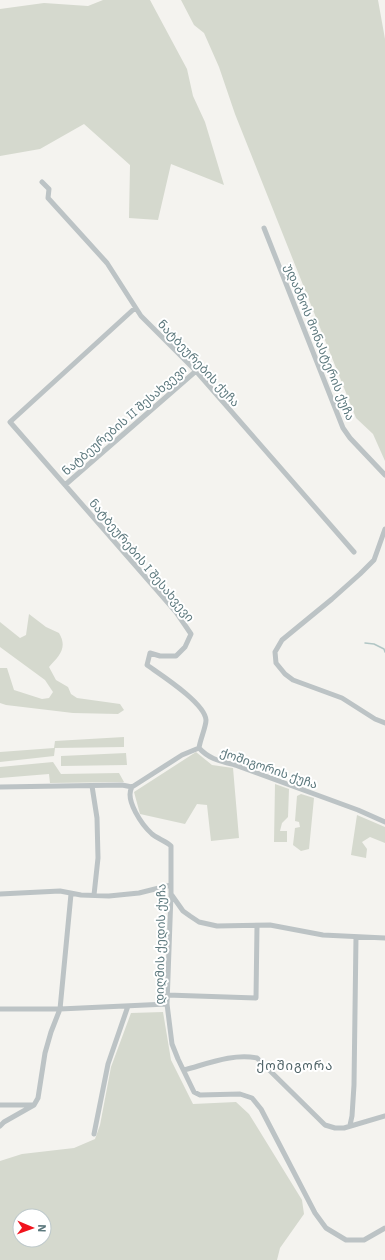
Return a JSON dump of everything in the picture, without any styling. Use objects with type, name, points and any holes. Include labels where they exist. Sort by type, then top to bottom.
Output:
[{"type":"street","name":"ნატბეურების ქუჩა","points":[[42,182],[49,189],[48,198],[108,263],[140,316],[196,371],[354,552]]},
{"type":"street","name":"უდაბნოს მონასტერის ქუჩა","points":[[264,228],[343,428],[350,438],[385,475]]},
{"type":"street","name":"ნატბეურების I შესახვევი","points":[[135,308],[10,422],[176,612],[191,634],[185,647],[176,656],[160,656],[150,653],[147,665],[188,695],[202,711],[206,720],[199,748]]},
{"type":"street","name":"ნატბეურების II შესახვევი","points":[[64,485],[196,371]]},
{"type":"street","points":[[385,529],[374,560],[332,599],[282,640],[275,652],[276,663],[285,674],[293,680],[342,698],[376,719],[385,722]]},
{"type":"street","points":[[0,787],[122,785],[132,787],[182,755],[199,748]]},
{"type":"street","name":"ქოშიგორის ქუჩა","points":[[199,748],[214,760],[235,765],[358,810],[385,822]]},
{"type":"street","points":[[92,786],[97,818],[98,858],[94,895]]},
{"type":"street","name":"დიღმის ქედის ქუჩა","points":[[132,787],[130,789],[130,795],[136,814],[146,829],[171,846],[171,894],[167,1004],[172,1044],[194,1092],[200,1095],[240,1094],[252,1098],[261,1109],[315,1213],[326,1228],[346,1240],[364,1240],[385,1228]]},
{"type":"street","points":[[0,894],[60,891],[71,894],[109,896],[139,893],[171,885]]},
{"type":"street","points":[[0,1126],[4,1122],[34,1105],[38,1098],[45,1053],[60,1009],[71,894]]},
{"type":"street","points":[[171,894],[183,911],[199,922],[218,926],[270,925],[323,936],[385,938]]},
{"type":"street","points":[[167,995],[256,998],[257,926]]},
{"type":"street","points":[[350,1125],[354,1085],[356,937]]},
{"type":"street","points":[[0,1009],[60,1009],[167,1004]]},
{"type":"street","points":[[94,1134],[108,1064],[128,1006]]},
{"type":"street","points":[[184,1070],[234,1057],[247,1056],[257,1058],[325,1125],[335,1128],[385,1116]]},
{"type":"street","points":[[0,1105],[34,1105]]},
{"type":"shaded area","points":[[103,0],[150,0],[187,69],[193,96],[205,122],[224,185],[171,164],[158,220],[129,218],[130,165],[84,124],[40,149],[0,156],[0,9],[44,3],[88,6]]},
{"type":"shaded area","points":[[181,0],[378,0],[385,39],[385,461],[373,434],[356,418],[235,114],[219,67],[204,33],[194,25]]},
{"type":"shaded area","points":[[29,614],[46,627],[59,633],[62,638],[63,643],[61,652],[49,667],[56,680],[68,687],[71,694],[77,698],[120,704],[124,710],[118,714],[73,713],[0,703],[0,668],[7,668],[14,690],[42,699],[49,698],[53,692],[45,680],[0,647],[0,622],[20,638],[26,635]]},
{"type":"shaded area","points":[[124,737],[124,747],[55,748],[54,756],[0,762],[0,752],[54,748],[55,741]]},
{"type":"shaded area","points":[[196,752],[212,765],[233,768],[239,838],[211,841],[207,805],[197,804],[185,824],[140,814],[134,792]]},
{"type":"shaded area","points":[[126,753],[127,765],[61,766],[61,756]]},
{"type":"shaded area","points":[[53,762],[61,774],[119,773],[124,782],[50,783],[49,774],[0,778],[0,767]]},
{"type":"shaded area","points":[[275,784],[289,789],[288,817],[282,823],[280,831],[287,831],[287,842],[274,842]]},
{"type":"shaded area","points":[[301,794],[314,798],[309,849],[301,851],[293,845],[295,828],[300,827],[299,822],[295,821],[297,796]]},
{"type":"shaded area","points":[[357,815],[385,827],[385,843],[370,837],[362,842],[367,849],[366,858],[351,855]]},
{"type":"shaded area","points":[[163,1012],[171,1060],[193,1104],[236,1102],[249,1114],[302,1200],[304,1214],[280,1248],[277,1260],[0,1260],[0,1161],[22,1154],[74,1148],[95,1139],[100,1125],[111,1067],[131,1013]]},
{"type":"waterway","points":[[365,643],[374,644],[384,649],[385,652]]},
{"type":"district","name":"ქოშიგორა","points":[[295,1065]]}]
